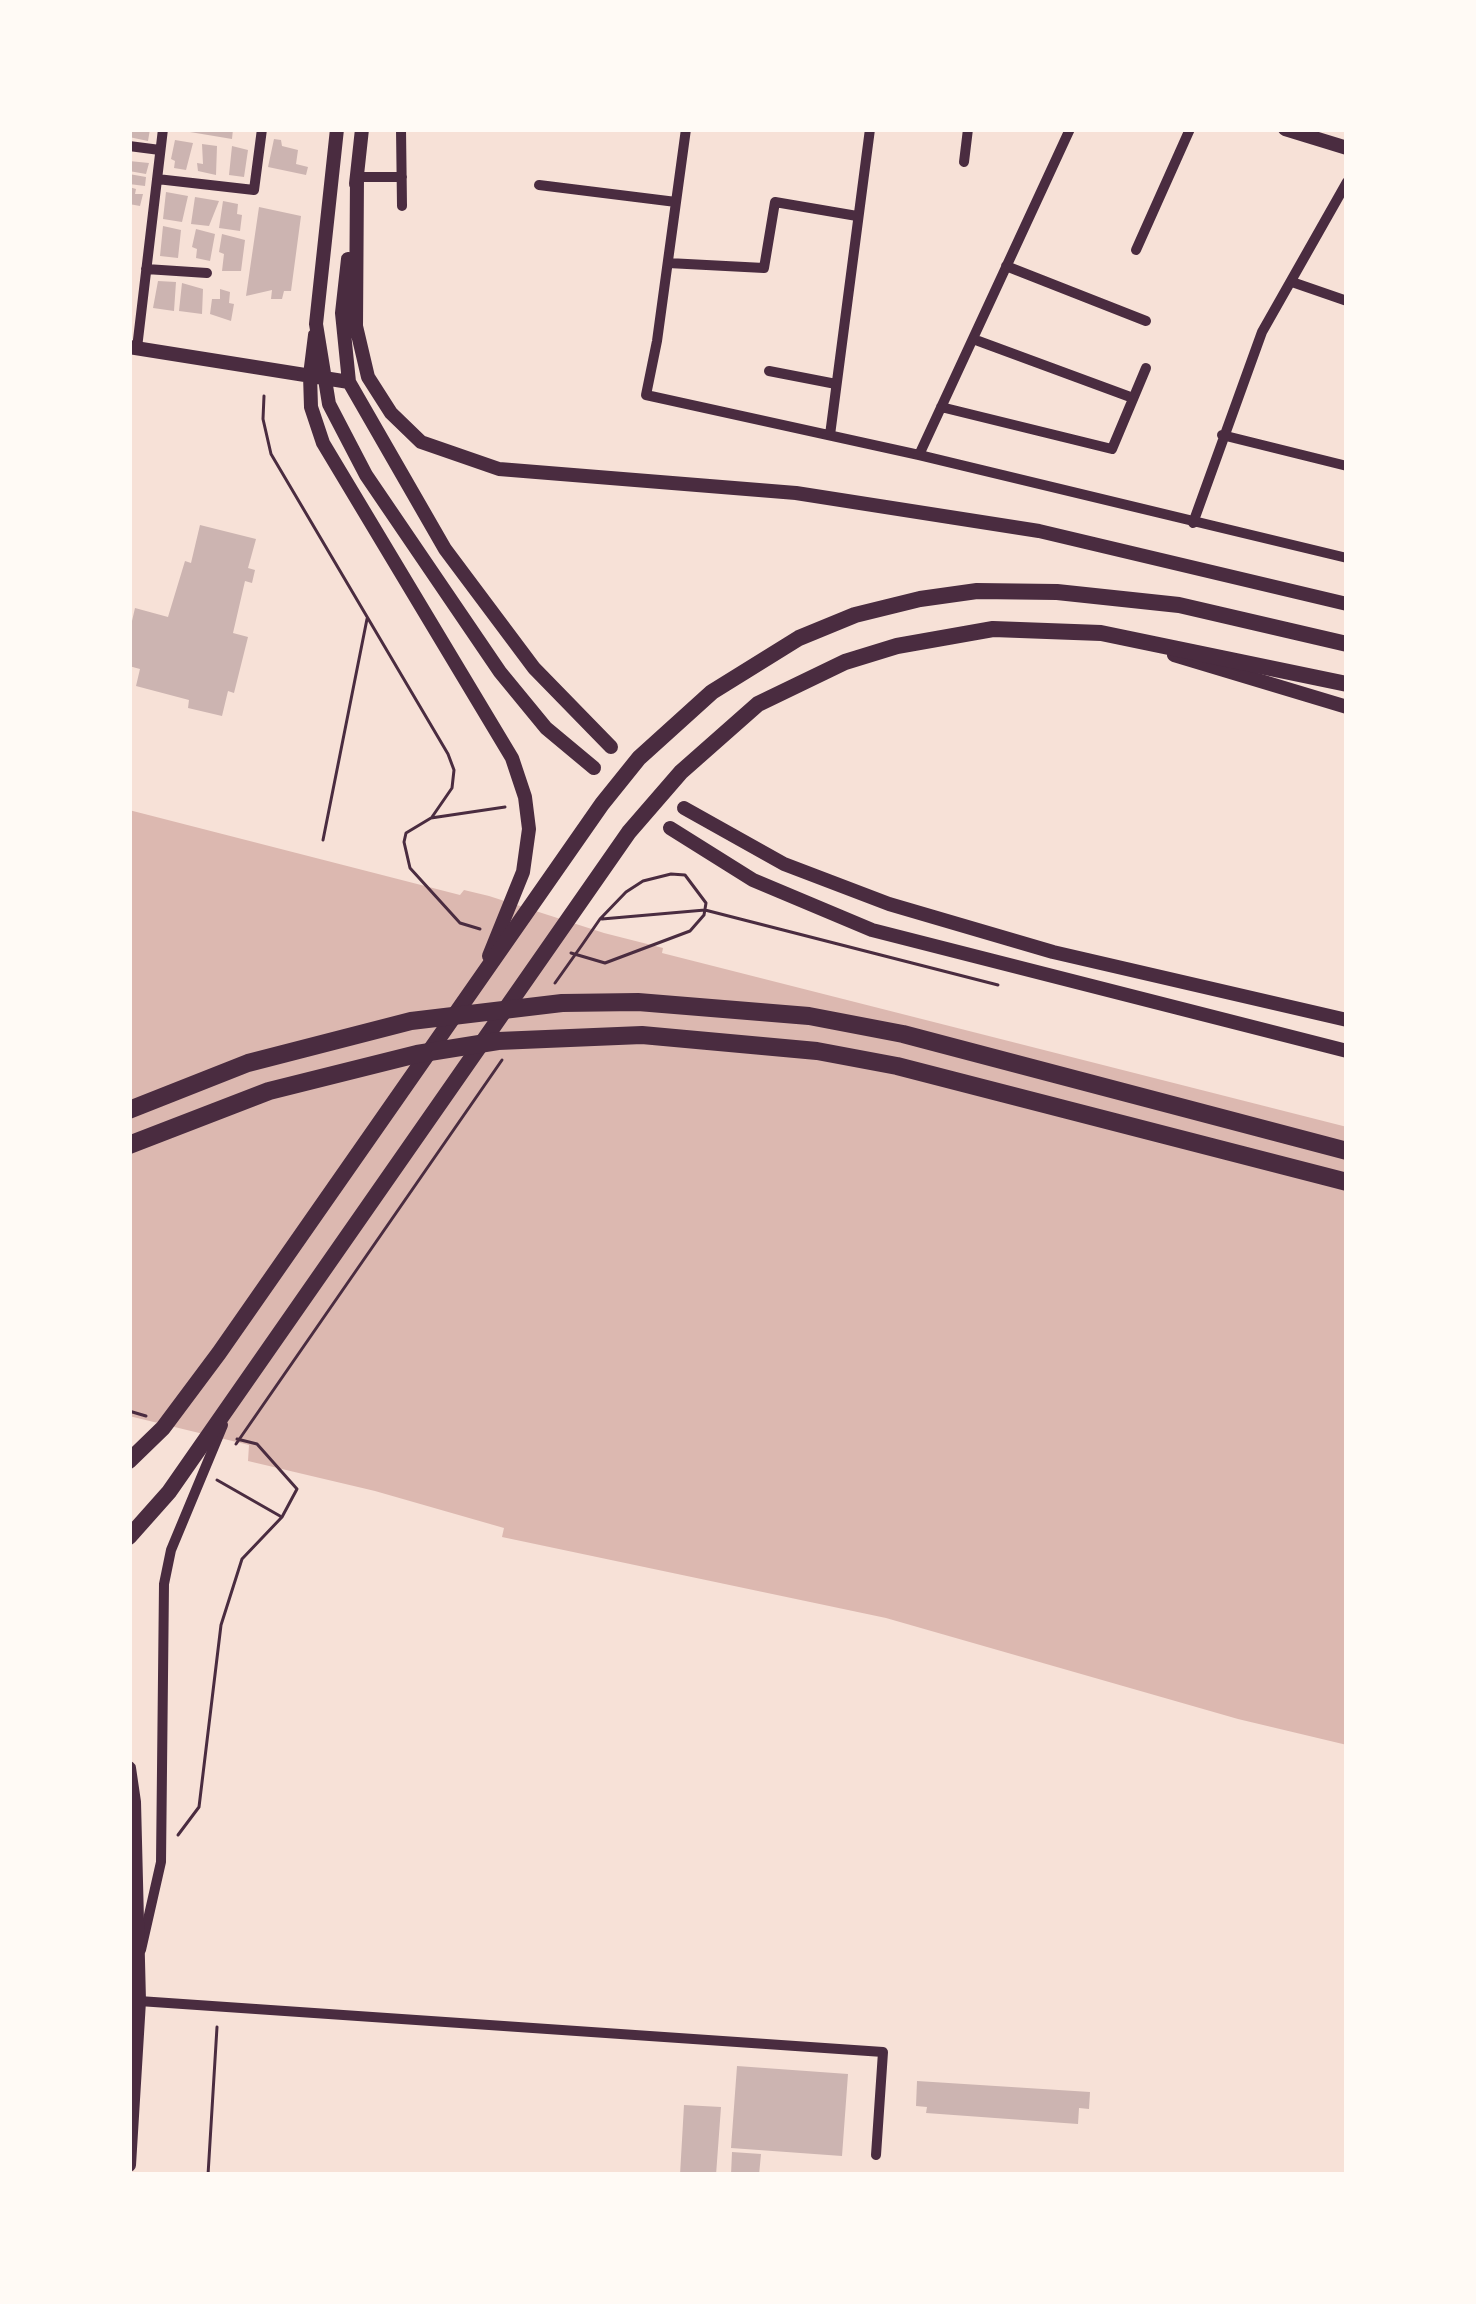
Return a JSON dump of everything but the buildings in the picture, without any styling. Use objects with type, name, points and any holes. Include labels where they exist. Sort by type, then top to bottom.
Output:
[{"type":"highway","points":[[129,1110],[248,1063],[411,1021],[539,1005],[638,1002],[809,1016],[903,1034],[1347,1151]]},
{"type":"highway","points":[[129,1145],[269,1091],[417,1054],[498,1041],[643,1035],[770,1045],[897,1066],[1347,1182]]},
{"type":"main road","points":[[129,1461],[163,1428],[477,980],[509,927],[639,758],[712,692],[799,638],[855,615],[977,591],[1057,592],[1179,605],[1347,644]]},
{"type":"main road","points":[[129,1538],[211,1442],[232,1404],[655,799],[758,704],[844,662],[897,646],[993,629],[1101,633],[1347,684]]},
{"type":"street","points":[[163,129],[133,348],[350,382]]},
{"type":"street","points":[[157,179],[254,190],[262,129]]},
{"type":"street","points":[[337,129],[311,407],[323,443],[512,758],[529,829],[509,927]]},
{"type":"street","points":[[362,129],[342,314],[350,382],[445,549],[534,668],[611,747]]},
{"type":"street","points":[[401,129],[402,206]]},
{"type":"street","points":[[686,129],[646,395],[830,434],[1347,558]]},
{"type":"street","points":[[830,434],[870,129]]},
{"type":"street","points":[[964,162],[968,129]]},
{"type":"street","points":[[919,455],[1070,129]]},
{"type":"street","points":[[1136,250],[1190,129]]},
{"type":"street","points":[[1285,129],[1347,148]]},
{"type":"street","points":[[129,146],[160,150]]},
{"type":"street","points":[[356,177],[402,177]]},
{"type":"street","points":[[356,177],[356,326],[368,377],[391,413],[421,442],[499,469],[796,493],[1039,531],[1347,604]]},
{"type":"street","points":[[1192,523],[1262,332],[1347,182]]},
{"type":"street","points":[[538,185],[676,202]]},
{"type":"street","points":[[668,263],[764,268],[775,202],[857,216]]},
{"type":"street","points":[[129,256],[147,264],[206,273]]},
{"type":"street","points":[[1006,266],[1147,321]]},
{"type":"street","points":[[1292,282],[1347,301]]},
{"type":"street","points":[[973,339],[1133,398]]},
{"type":"street","points":[[941,407],[1112,449],[1146,368]]},
{"type":"street","points":[[769,371],[836,384]]},
{"type":"street","points":[[317,376],[342,436],[489,656],[546,728],[594,768]]},
{"type":"street","points":[[1222,435],[1347,466]]},
{"type":"street","points":[[1101,633],[1347,707]]},
{"type":"street","points":[[684,808],[784,864],[889,904],[1053,952],[1347,1020]]},
{"type":"street","points":[[670,828],[753,880],[872,930],[1347,1052]]},
{"type":"street","points":[[136,1971],[161,1862],[164,1584],[171,1550],[211,1442]]},
{"type":"street","points":[[129,1768],[139,2001],[129,2165]]},
{"type":"street","points":[[139,2001],[883,2052],[876,2156]]},
{"type":"path","points":[[264,396],[263,418],[271,454],[454,770],[447,800],[431,818],[406,833],[405,856],[410,868]]},
{"type":"path","points":[[323,840],[367,617]]},
{"type":"path","points":[[431,818],[507,807]]},
{"type":"path","points":[[556,983],[600,919],[626,892],[658,877],[685,875],[706,902],[705,912]]},
{"type":"path","points":[[600,919],[705,912],[998,985]]},
{"type":"path","points":[[236,1444],[502,1060]]},
{"type":"path","points":[[217,1480],[282,1517]]},
{"type":"path","points":[[177,1837],[200,1807],[221,1625],[242,1559],[282,1517],[297,1489]]},
{"type":"path","points":[[208,2175],[217,2027]]},
{"type":"shaded area","points":[[129,810],[460,895],[464,890],[489,896],[663,948],[662,953],[1347,1127],[1347,1745],[1238,1719],[886,1618],[502,1537],[504,1528],[248,1461],[249,1445],[129,1416]]}]
